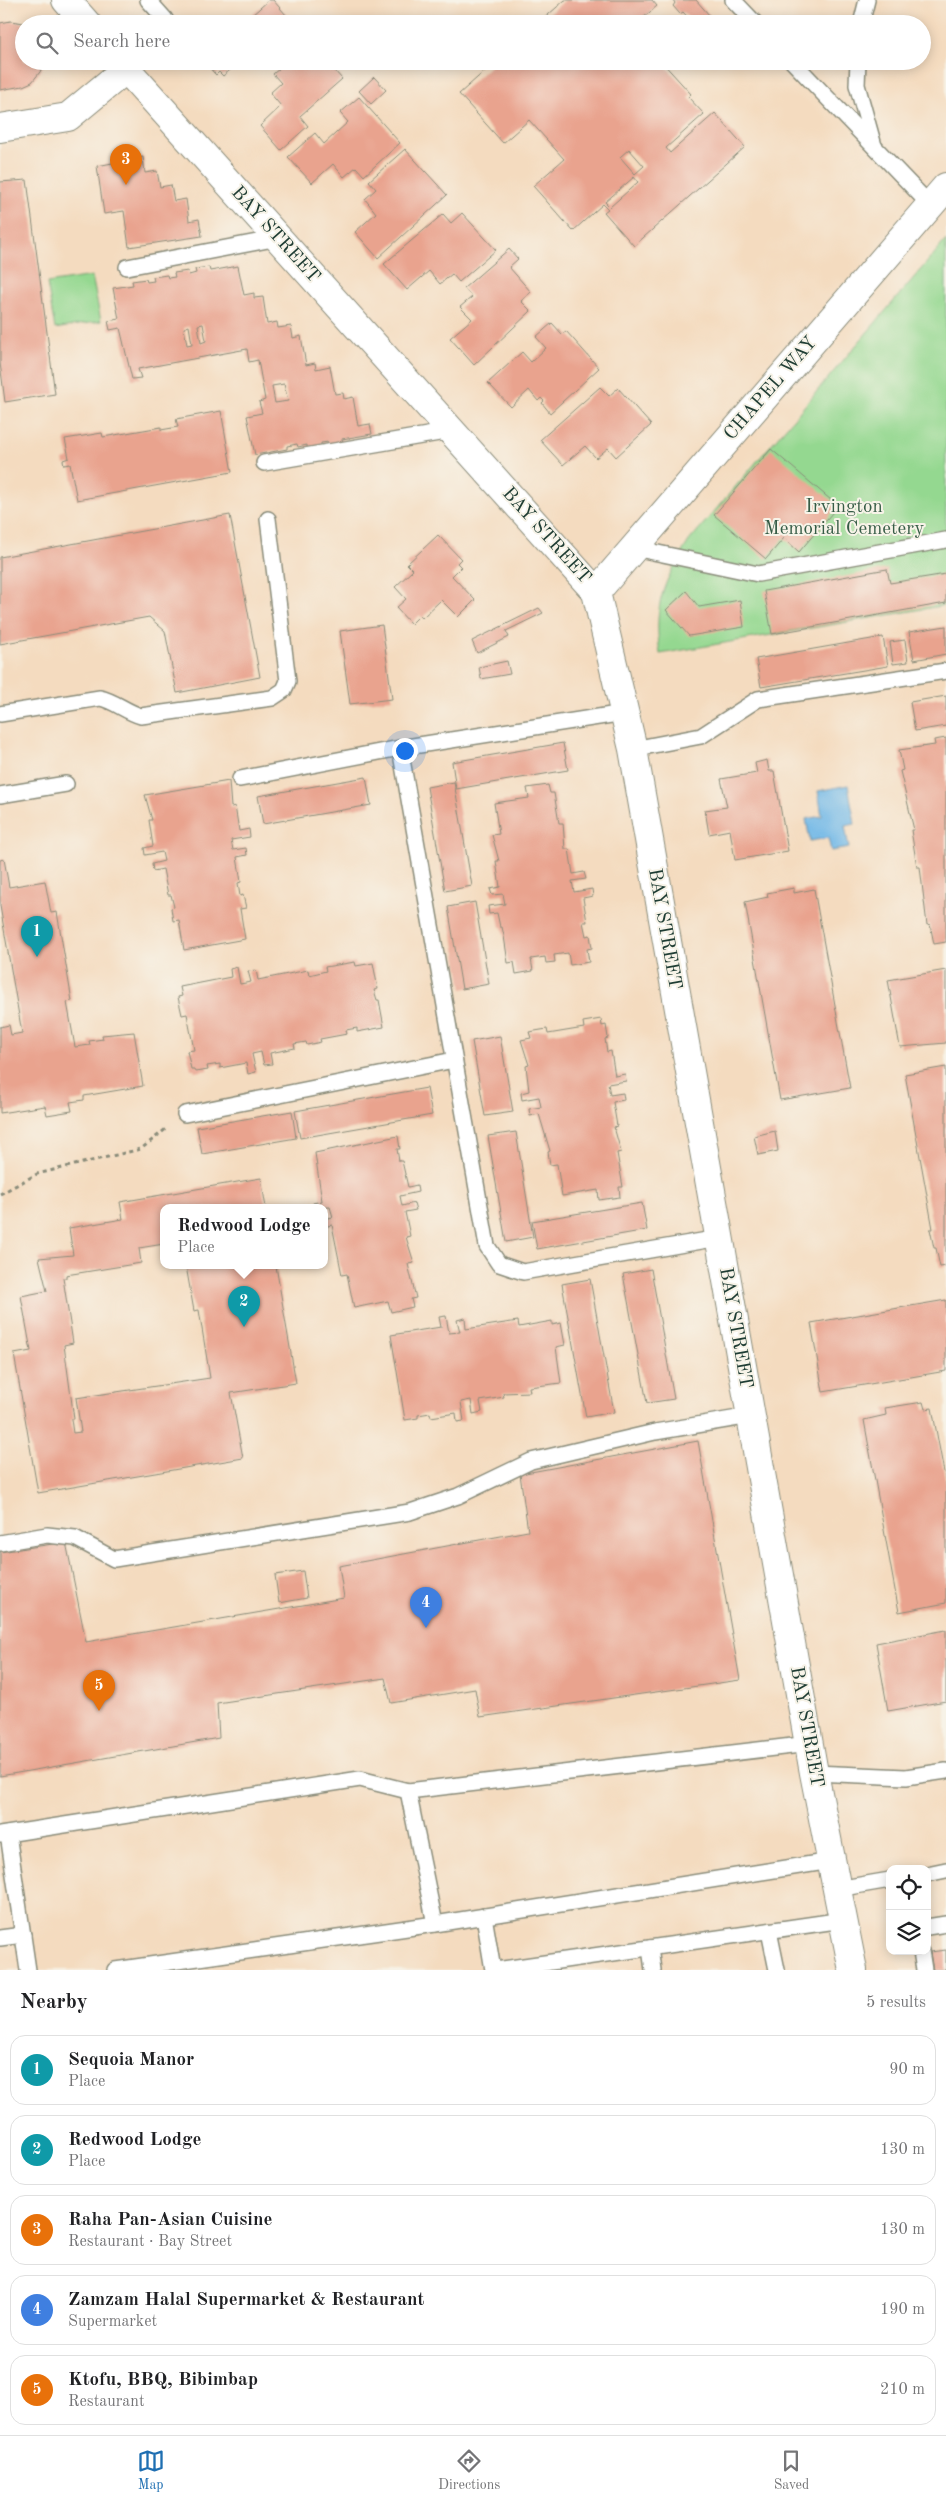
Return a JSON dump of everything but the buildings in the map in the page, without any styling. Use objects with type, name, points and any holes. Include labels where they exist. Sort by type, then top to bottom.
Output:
[{"type":"street","points":[[0,128],[68,117],[114,70]]},
{"type":"street","name":"BAY STREET","points":[[127,70],[596,592],[633,749],[814,1774],[853,1970]]},
{"type":"street","name":"CHAPEL WAY","points":[[596,592],[938,196]]},
{"type":"lane","points":[[148,0],[158,15]]},
{"type":"lane","points":[[733,0],[747,15]]},
{"type":"lane","points":[[863,15],[866,0]]},
{"type":"lane","points":[[801,70],[875,147],[938,196]]},
{"type":"lane","points":[[858,70],[857,85],[875,147]]},
{"type":"lane","points":[[127,267],[278,238]]},
{"type":"lane","points":[[264,463],[451,430]]},
{"type":"lane","points":[[0,714],[100,698],[110,700],[130,713],[140,716],[272,698],[284,690],[288,681],[268,519]]},
{"type":"lane","points":[[634,548],[758,574],[946,540]]},
{"type":"lane","points":[[633,749],[701,736],[758,699],[946,671]]},
{"type":"lane","points":[[240,779],[400,748],[624,713]]},
{"type":"lane","points":[[400,748],[487,1246],[499,1264],[523,1272],[719,1238]]},
{"type":"lane","points":[[0,795],[66,784]]},
{"type":"lane","points":[[185,1114],[454,1060]]},
{"type":"lane","points":[[0,1543],[47,1535],[75,1538],[114,1559],[401,1513],[458,1496],[531,1461],[654,1432],[750,1416]]},
{"type":"lane","points":[[28,1970],[4,1835],[360,1779],[408,1791],[809,1744]]},
{"type":"lane","points":[[814,1774],[906,1777],[946,1771]]},
{"type":"lane","points":[[408,1791],[435,1924]]},
{"type":"lane","points":[[116,1970],[435,1924],[832,1861]]},
{"type":"lane","points":[[931,1873],[946,1870]]},
{"type":"lane","points":[[837,1889],[886,1881]]},
{"type":"lane","points":[[484,1916],[494,1970],[572,1965],[650,1948],[843,1920]]},
{"type":"lane","points":[[931,1926],[946,1924]]},
{"type":"lane","points":[[769,1931],[777,1970]]},
{"type":"lane","points":[[0,1938],[23,1935]]},
{"type":"lane","points":[[650,1948],[653,1970]]},
{"type":"lane","points":[[922,1955],[924,1970]]},
{"type":"path","points":[[0,1194],[37,1174],[141,1149],[185,1114]]},
{"type":"green space","name":"Irvington Memorial Cemetery","points":[[946,240],[946,605],[660,654],[658,621],[662,594],[673,569],[689,541]]},
{"type":"green space","points":[[92,276],[101,321],[55,329],[47,283]]},
{"type":"water","points":[[848,785],[855,824],[845,826],[849,848],[831,851],[828,838],[810,841],[806,819],[822,816],[818,791]]},
{"type":"place","name":"Raha Pan-Asian Cuisine","points":[[126,185]]},
{"type":"place","name":"Sequoia Manor","points":[[37,957]]},
{"type":"place","name":"Redwood Lodge","points":[[244,1327]]},
{"type":"place","name":"Zamzam Halal Supermarket & Restaurant","points":[[426,1628]]},
{"type":"place","name":"Ktofu, BBQ, Bibimbap","points":[[99,1711]]}]
